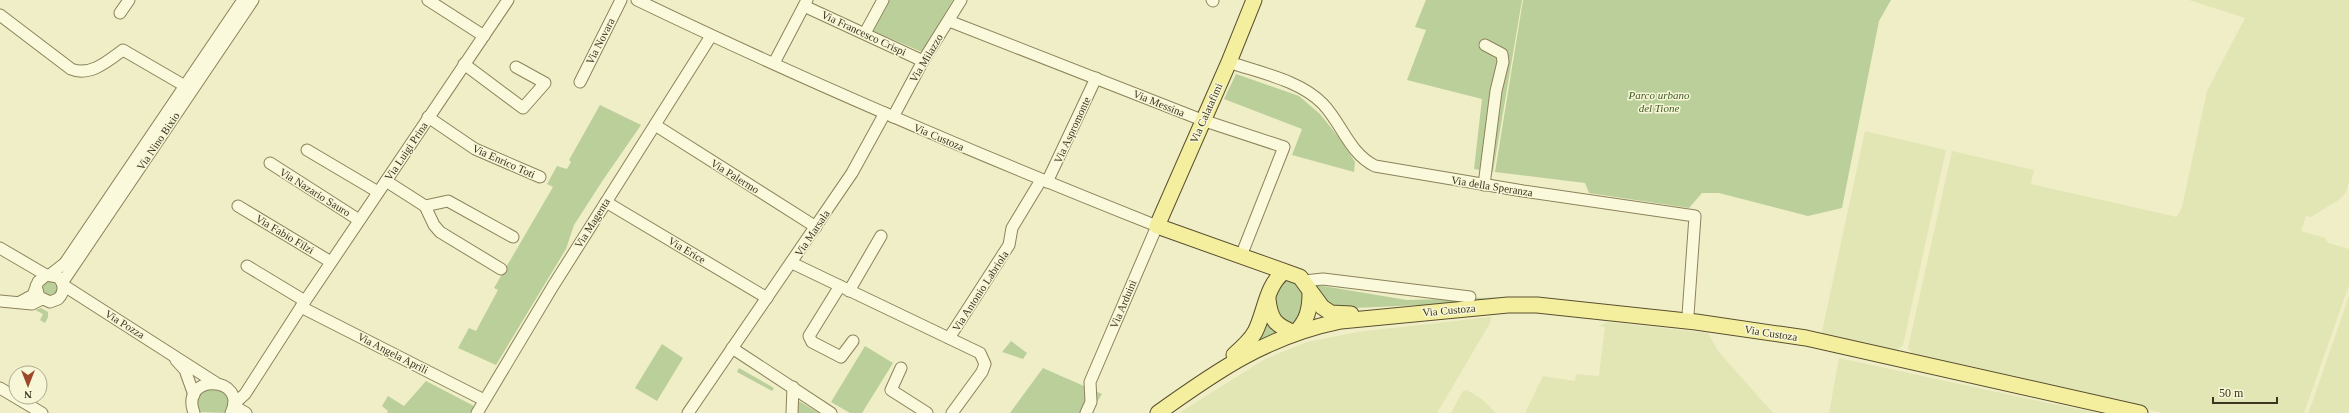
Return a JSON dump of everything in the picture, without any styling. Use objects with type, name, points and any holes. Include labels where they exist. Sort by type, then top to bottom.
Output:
[{"type":"main road","name":"Via Calatafimi","points":[[1157,226],[1202,120],[1229,62],[1254,0]]},
{"type":"main road","name":"Via Custoza","points":[[1157,226],[1300,277],[1322,307],[1331,313],[1391,312],[1396,315]]},
{"type":"main road","name":"Via Custoza","points":[[1244,257],[1262,270],[1269,294],[1272,317],[1280,327],[1295,333]]},
{"type":"main road","points":[[1158,413],[1210,376],[1245,346],[1255,333],[1269,294],[1278,276],[1284,272]]},
{"type":"main road","points":[[1295,333],[1304,325],[1307,316],[1307,287]]},
{"type":"main road","name":"Via Custoza","points":[[1210,376],[1256,349],[1295,333],[1341,321],[1499,305],[1530,305],[1696,322],[1806,338],[2140,413]]},
{"type":"street","points":[[120,13],[129,0]]},
{"type":"street","name":"Via Nino Bixio","points":[[20,302],[33,295],[43,279],[65,262],[243,0]]},
{"type":"street","name":"Via Nino Bixio","points":[[63,284],[253,0]]},
{"type":"street","points":[[428,0],[484,36]]},
{"type":"street","name":"Via Luigi Prina","points":[[233,407],[250,386],[359,220],[508,0]]},
{"type":"street","name":"Via Novara","points":[[580,82],[621,0]]},
{"type":"street","name":"Via Custoza","points":[[637,0],[711,36],[889,115],[1044,181],[1157,226]]},
{"type":"street","points":[[865,33],[883,0]]},
{"type":"street","name":"Via Milazzo","points":[[889,115],[961,0]]},
{"type":"street","points":[[774,63],[806,3]]},
{"type":"street","name":"Via Francesco Crispi","points":[[806,3],[923,61]]},
{"type":"street","points":[[0,15],[71,69],[78,72],[87,71],[104,64],[123,50],[185,86]]},
{"type":"street","name":"Via Messina","points":[[949,21],[1202,120],[1284,147],[1244,257]]},
{"type":"street","name":"Via Magenta","points":[[477,413],[553,286],[711,36]]},
{"type":"street","points":[[1484,185],[1496,91],[1503,62],[1502,54],[1485,45]]},
{"type":"street","name":"Via della Speranza","points":[[1229,62],[1304,88],[1323,104],[1357,154],[1374,166],[1484,185],[1695,216],[1688,315]]},
{"type":"street","points":[[464,64],[523,108],[545,83],[516,67]]},
{"type":"street","name":"Via Aspromonte","points":[[1044,181],[1096,78]]},
{"type":"street","name":"Via Marsala","points":[[688,413],[792,263],[889,115]]},
{"type":"street","name":"Via Enrico Toti","points":[[428,117],[475,149],[540,177]]},
{"type":"street","name":"Via Palermo","points":[[655,125],[816,227]]},
{"type":"street","points":[[307,150],[378,192]]},
{"type":"street","name":"Via Nazario Sauro","points":[[270,163],[359,220]]},
{"type":"street","points":[[386,181],[426,206],[434,225],[440,232],[501,269]]},
{"type":"street","name":"Via Antonio Labriola","points":[[949,338],[1009,246],[1012,228],[1044,181]]},
{"type":"street","points":[[426,206],[448,201],[513,237]]},
{"type":"street","name":"Via Erice","points":[[606,202],[767,298]]},
{"type":"street","name":"Via Fabio Filzi","points":[[238,206],[331,262]]},
{"type":"street","name":"Via Arduini","points":[[1086,413],[1091,402],[1090,382],[1157,226]]},
{"type":"street","points":[[853,341],[841,357],[812,342],[809,336],[881,236]]},
{"type":"street","points":[[0,248],[25,263],[43,279],[58,277],[63,284],[61,296]]},
{"type":"street","name":"Via Antonio Labriola","points":[[792,263],[980,353],[985,364],[982,372],[952,413]]},
{"type":"street","points":[[247,266],[303,304]]},
{"type":"street","points":[[43,279],[37,294],[42,299],[50,302],[61,296],[69,294],[80,295]]},
{"type":"street","name":"Via Custoza","points":[[1307,287],[1323,279],[1470,297]]},
{"type":"street","name":"Via Pozza","points":[[63,284],[216,383],[228,389]]},
{"type":"street","points":[[0,301],[32,304],[42,299]]},
{"type":"street","name":"Via Angela Aprili","points":[[303,304],[484,400]]},
{"type":"street","points":[[732,348],[831,413]]},
{"type":"street","name":"Via Pozza","points":[[170,352],[185,370],[194,395],[192,404],[194,413]]},
{"type":"street","points":[[901,368],[891,390],[926,413]]},
{"type":"street","points":[[188,380],[196,369]]},
{"type":"street","points":[[194,395],[202,385],[216,383]]},
{"type":"street","points":[[246,413],[233,407],[228,389],[250,386]]},
{"type":"street","points":[[792,413],[793,387]]},
{"type":"street","points":[[0,388],[42,413]]},
{"type":"green space","points":[[889,0],[953,0],[922,52],[873,31]]},
{"type":"green space","points":[[1426,0],[1522,0],[1493,172],[1474,169],[1482,99],[1407,80],[1426,30],[1415,27]]},
{"type":"green space","name":"Parco urbano del Tione","points":[[1523,0],[1891,0],[1879,21],[1842,208],[1808,216],[1719,193],[1702,193],[1689,208],[1589,193],[1585,183],[1495,172]]},
{"type":"green space","points":[[2189,0],[2349,0],[2349,181],[2346,192],[2340,199],[2311,217],[2306,216],[2301,231],[2325,238],[2328,243],[2349,249],[2349,285],[2304,413],[2163,413],[1915,357],[1908,348],[1952,151],[2034,170],[2031,184],[2177,217],[2182,207],[2207,91],[2245,18]]},
{"type":"green space","points":[[1236,74],[1299,96],[1320,114],[1340,139],[1355,162],[1354,172],[1292,155],[1302,129],[1224,99]]},
{"type":"green space","points":[[600,105],[641,125],[574,225],[566,249],[496,365],[458,348],[469,328],[476,331],[498,290],[494,288],[553,187],[547,184],[557,166],[567,169],[571,162],[569,160]]},
{"type":"green space","points":[[1865,131],[1946,150],[1903,345],[1894,352],[1821,336]]},
{"type":"green space","points":[[51,279],[58,284],[58,292],[51,297],[43,294],[41,285]]},
{"type":"green space","points":[[1290,279],[1295,282],[1302,293],[1304,303],[1299,317],[1293,326],[1285,326],[1274,301],[1276,293],[1283,282]]},
{"type":"green space","points":[[1317,285],[1407,300],[1517,297],[1516,301],[1353,308],[1330,305],[1315,287]]},
{"type":"green space","points":[[2349,296],[2349,413],[2308,413],[2312,403]]},
{"type":"green space","points":[[41,308],[48,312],[48,317],[45,323],[40,320],[43,314],[35,310]]},
{"type":"green space","points":[[1491,317],[1490,323],[1437,413],[1179,413],[1265,359],[1307,342],[1357,332]]},
{"type":"green space","points":[[1264,318],[1276,330],[1275,334],[1258,341]]},
{"type":"green space","points":[[1607,322],[1708,333],[1718,351],[1773,413],[1525,413],[1543,376],[1575,381],[1576,374],[1599,376],[1605,327],[1600,326]]},
{"type":"green space","points":[[1011,341],[1027,353],[1023,359],[1002,352]]},
{"type":"green space","points":[[662,344],[683,358],[657,401],[635,388]]},
{"type":"green space","points":[[865,346],[893,363],[862,413],[850,413],[831,402]]},
{"type":"green space","points":[[1839,358],[2043,402],[2098,413],[1829,413]]},
{"type":"green space","points":[[739,368],[774,388],[772,391],[737,372]]},
{"type":"green space","points":[[1043,368],[1102,394],[1090,413],[1010,413]]},
{"type":"green space","points":[[426,381],[474,406],[470,413],[387,413],[388,411],[382,406],[388,396],[404,406]]},
{"type":"green space","points":[[211,387],[225,392],[230,401],[226,413],[199,412],[197,407],[198,395]]},
{"type":"green space","points":[[1467,390],[1483,400],[1496,413],[1451,413],[1463,391]]},
{"type":"green space","points":[[797,400],[819,413],[796,413]]}]
